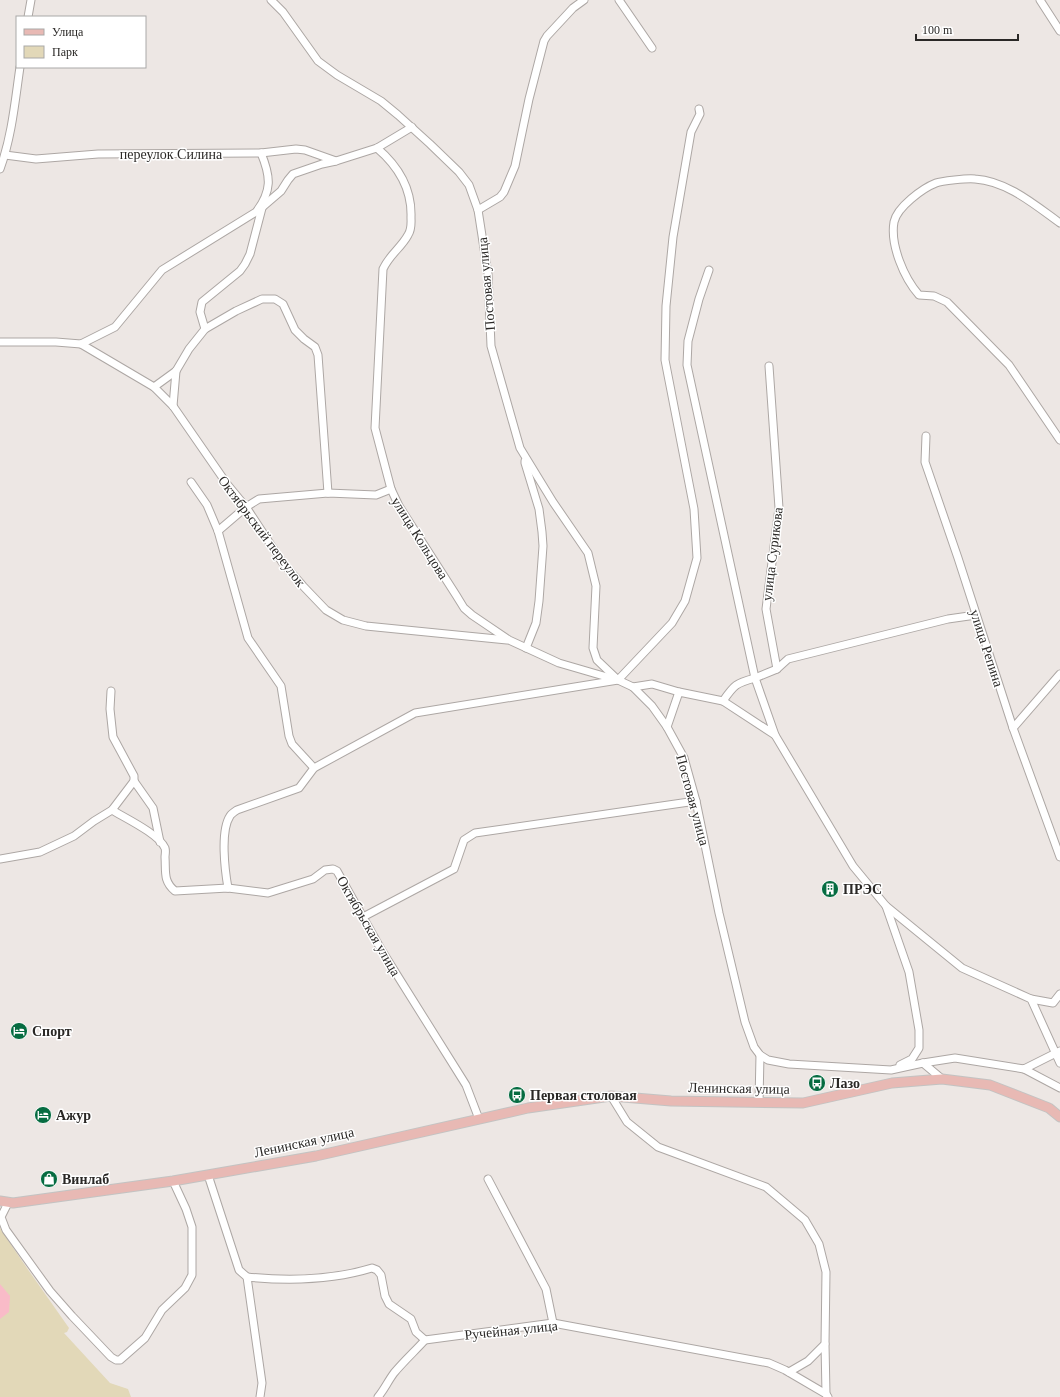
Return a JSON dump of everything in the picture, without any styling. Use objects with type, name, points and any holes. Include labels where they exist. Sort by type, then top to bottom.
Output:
[{"type":"main road","name":"Ленинская улица","points":[[4,1202],[173,1181],[208,1175],[316,1156],[528,1108],[611,1096],[671,1101],[803,1103],[892,1083],[942,1080],[990,1085],[1049,1108],[1060,1117]]},
{"type":"street","points":[[28,16],[32,0]]},
{"type":"street","name":"Постовая улица","points":[[271,0],[283,12],[318,61],[337,75],[381,101],[412,127],[459,172],[469,185],[478,210],[488,274],[490,346],[520,448],[553,502],[588,553],[596,586],[593,648],[597,660],[618,680],[634,687],[652,706],[667,727],[684,758],[696,801],[719,913],[745,1022],[754,1047],[760,1055]]},
{"type":"street","points":[[478,210],[500,197],[504,192],[515,166],[529,99],[544,42],[547,36],[573,8],[584,0]]},
{"type":"street","points":[[619,0],[652,48]]},
{"type":"street","points":[[1040,0],[1060,31]]},
{"type":"street","points":[[0,169],[5,155],[14,110],[20,68]]},
{"type":"street","points":[[228,888],[224,868],[225,834],[227,821],[231,814],[237,810],[299,788],[314,768],[414,713],[618,680],[672,622],[685,601],[696,558],[694,509],[665,360],[666,306],[673,237],[691,132],[700,114],[699,109]]},
{"type":"street","points":[[0,342],[56,342],[81,344],[115,327],[162,270],[259,210],[281,191],[293,174],[377,148],[412,127]]},
{"type":"street","name":"улица Кольцова","points":[[377,148],[387,156],[403,178],[408,190],[412,210],[411,228],[409,233],[404,241],[387,259],[383,269],[375,428],[391,489],[399,506],[464,608],[472,615],[509,640],[559,663],[618,680]]},
{"type":"street","name":"переулок Силина","points":[[5,155],[36,159],[105,154],[261,153],[296,149],[305,150],[336,161]]},
{"type":"street","points":[[205,329],[200,312],[202,302],[240,272],[250,254],[259,210],[269,185],[267,166],[261,153]]},
{"type":"street","points":[[1060,223],[1024,197],[995,182],[974,178],[936,182],[920,192],[902,208],[894,221],[895,243],[900,260],[911,285],[919,295],[934,296],[947,302],[1009,365],[1060,440]]},
{"type":"street","points":[[710,270],[699,299],[688,341],[687,365],[755,678],[775,734],[853,866],[886,906],[962,968],[1031,999],[1053,1003],[1060,994]]},
{"type":"street","points":[[154,387],[176,371],[189,349],[205,329],[236,311],[262,299],[275,299],[283,304],[295,330],[315,347],[318,355],[328,493]]},
{"type":"street","name":"Октябрьский переулок","points":[[81,344],[154,387],[173,406],[227,484],[246,507],[282,562],[326,610],[343,620],[366,626],[509,640]]},
{"type":"street","name":"улица Сурикова","points":[[769,366],[779,508],[766,609],[777,669]]},
{"type":"street","points":[[173,406],[176,371]]},
{"type":"street","name":"улица Репина","points":[[926,436],[925,462],[1013,728],[1060,857]]},
{"type":"street","name":"Постовая улица","points":[[526,648],[536,623],[543,546],[539,509],[525,464],[527,459]]},
{"type":"street","points":[[191,482],[207,505],[218,531],[248,638],[281,686],[289,736],[292,744],[314,768]]},
{"type":"street","points":[[218,531],[246,507],[260,499],[328,493],[376,495],[391,489]]},
{"type":"street","points":[[723,701],[731,689],[739,683],[777,669],[788,659],[948,619],[976,615]]},
{"type":"street","points":[[1013,728],[1060,674]]},
{"type":"street","points":[[634,687],[652,684],[679,692],[723,701],[775,734]]},
{"type":"street","points":[[111,691],[110,709],[113,737],[134,776],[134,781],[153,808],[160,842]]},
{"type":"street","points":[[667,727],[679,692]]},
{"type":"street","points":[[0,859],[40,852],[74,836],[112,810],[134,781]]},
{"type":"street","points":[[363,917],[454,869],[464,840],[475,833],[696,801]]},
{"type":"street","points":[[112,810],[144,827],[160,842]]},
{"type":"street","name":"Октябрьская улица","points":[[160,842],[165,848],[166,880],[175,892],[228,888],[268,893],[312,879],[325,870],[333,869],[337,871],[382,951],[466,1085],[479,1120]]},
{"type":"street","points":[[886,906],[909,972],[919,1030],[919,1048],[912,1059],[891,1070]]},
{"type":"street","points":[[1031,999],[1058,1052],[1060,1063]]},
{"type":"street","points":[[1024,1069],[1058,1052]]},
{"type":"street","points":[[760,1055],[768,1060],[789,1064],[891,1070],[955,1058],[1024,1069],[1060,1088]]},
{"type":"street","points":[[759,1102],[760,1055]]},
{"type":"street","points":[[923,1063],[942,1080]]},
{"type":"street","points":[[891,1070],[892,1083]]},
{"type":"street","points":[[611,1096],[627,1122],[658,1146],[766,1187],[805,1220],[819,1244],[826,1272],[824,1344],[827,1395]]},
{"type":"street","points":[[208,1175],[239,1270],[247,1277],[284,1279],[310,1278],[335,1276],[372,1268],[377,1270],[381,1275],[385,1296],[389,1304],[411,1319],[416,1332],[426,1340],[402,1364],[378,1397]]},
{"type":"street","points":[[488,1179],[546,1289],[553,1323]]},
{"type":"street","points":[[4,1202],[1,1217],[6,1230],[50,1291],[111,1357],[116,1360],[120,1360],[145,1338],[162,1310],[185,1288],[192,1275],[192,1227],[186,1209],[173,1181]]},
{"type":"street","points":[[247,1277],[262,1383],[260,1397]]},
{"type":"street","name":"Ручейная улица","points":[[426,1340],[553,1323],[769,1363],[789,1372],[827,1395]]},
{"type":"street","points":[[789,1372],[808,1361],[824,1344]]},
{"type":"green space","points":[[0,1228],[69,1328],[67,1332],[64,1333],[110,1383],[128,1389],[131,1397],[0,1397]]},
{"type":"shaded area","points":[[0,1284],[10,1296],[9,1312],[0,1319]]},
{"type":"place","name":"ПРЭС","points":[[830,889]]},
{"type":"place","name":"Спорт","points":[[19,1031]]},
{"type":"place","name":"Лазо","points":[[817,1083]]},
{"type":"place","name":"Первая столовая","points":[[517,1095]]},
{"type":"place","name":"Ажур","points":[[43,1115]]},
{"type":"place","name":"Винлаб","points":[[49,1179]]}]
